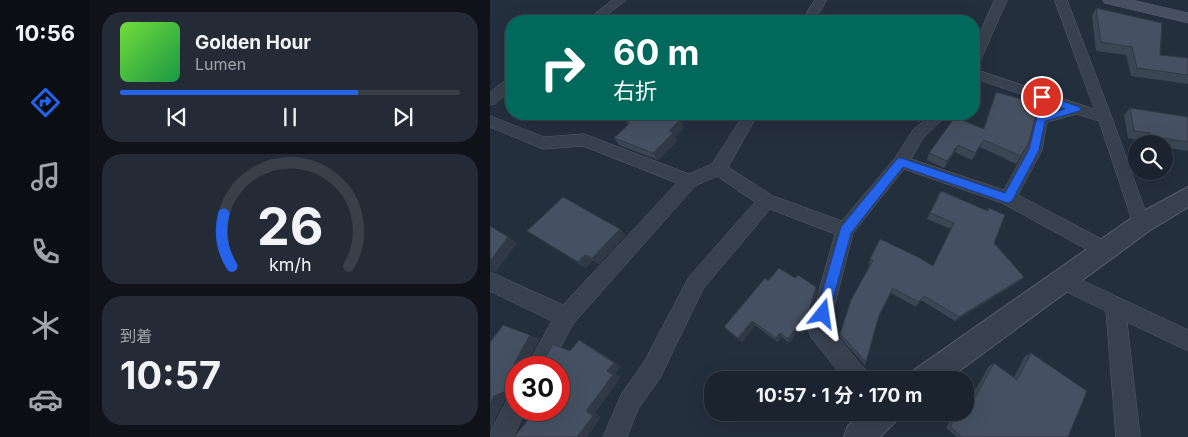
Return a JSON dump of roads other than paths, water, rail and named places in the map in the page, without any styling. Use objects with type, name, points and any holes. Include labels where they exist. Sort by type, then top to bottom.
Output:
[{"type":"main road","points":[[1111,0],[1188,18]]},
{"type":"main road","points":[[1162,0],[1188,6]]},
{"type":"street","points":[[600,15],[620,0]]},
{"type":"street","points":[[812,15],[821,0]]},
{"type":"street","points":[[980,46],[1001,0]]},
{"type":"street","points":[[1061,0],[1105,118],[1141,224]]},
{"type":"street","points":[[980,74],[1105,118]]},
{"type":"street","points":[[490,100],[505,88]]},
{"type":"street","points":[[1008,198],[1034,150],[1040,119],[1076,109]]},
{"type":"street","points":[[544,356],[566,317],[690,181],[718,169],[747,120]]},
{"type":"street","points":[[852,371],[818,330],[845,230],[901,162],[918,134],[934,120]]},
{"type":"street","points":[[490,121],[543,143],[584,140],[690,181]]},
{"type":"street","points":[[901,162],[1008,198],[1105,250]]},
{"type":"street","points":[[718,169],[767,201],[845,230]]},
{"type":"street","points":[[936,371],[1141,224],[1188,196]]},
{"type":"street","points":[[615,437],[630,401],[652,370],[696,282],[767,201]]},
{"type":"street","points":[[1062,280],[1188,341]]},
{"type":"street","points":[[490,281],[566,317]]},
{"type":"street","points":[[1115,306],[1128,437]]},
{"type":"street","points":[[500,437],[508,421]]},
{"type":"street","points":[[862,436],[876,421]]}]
